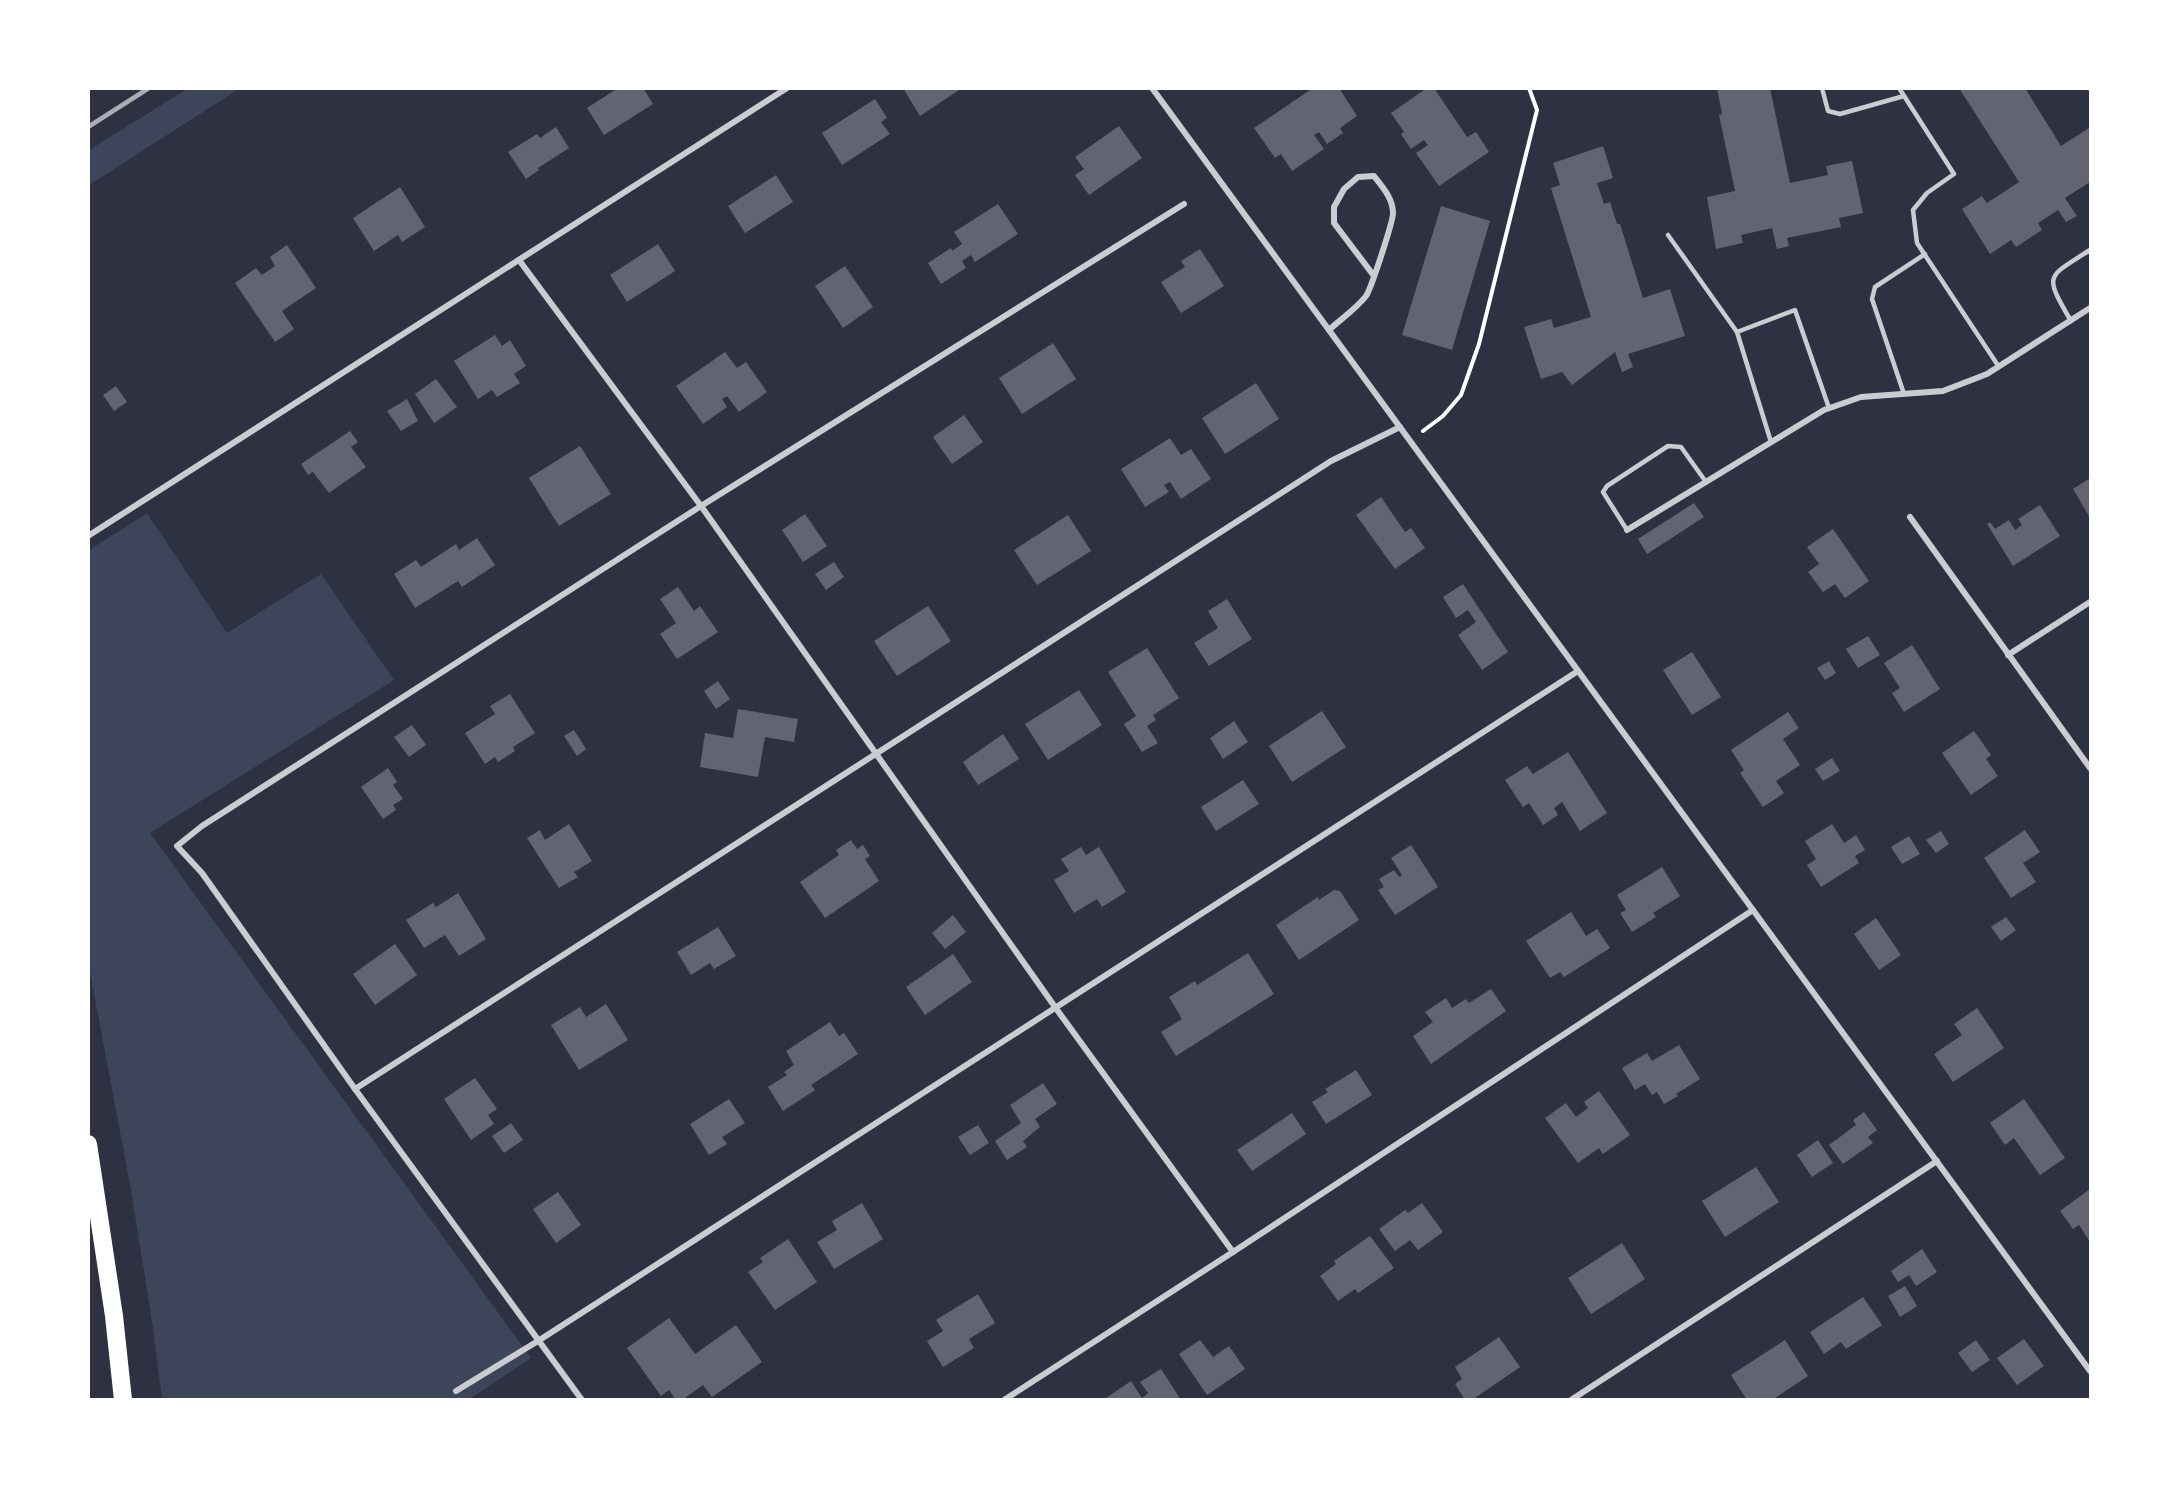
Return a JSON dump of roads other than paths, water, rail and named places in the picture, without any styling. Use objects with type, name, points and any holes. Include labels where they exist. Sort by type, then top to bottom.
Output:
[{"type":"highway","points":[[88,1144],[113,1305],[123,1400]]},
{"type":"street","points":[[88,537],[787,88]]},
{"type":"street","points":[[1152,88],[2091,1371]]},
{"type":"street","points":[[1329,330],[1367,295],[1374,276],[1394,215],[1390,196],[1374,176],[1358,177],[1344,189],[1334,207],[1334,223],[1374,276]]},
{"type":"street","points":[[582,1400],[355,1089],[202,873],[177,846],[202,826],[701,506],[1184,204]]},
{"type":"street","points":[[519,260],[701,506],[1055,1007],[1233,1252]]},
{"type":"street","points":[[1627,530],[1829,408],[1861,397],[1943,391],[1987,374],[2091,308]]},
{"type":"street","points":[[355,1089],[1331,461],[1400,427]]},
{"type":"street","points":[[1910,517],[2091,768]]},
{"type":"street","points":[[2008,655],[2091,602]]},
{"type":"street","points":[[456,1391],[538,1341],[1578,670]]},
{"type":"street","points":[[1004,1400],[1753,910]]},
{"type":"street","points":[[1571,1400],[1937,1161]]},
{"type":"lane","points":[[1822,88],[1827,111],[1840,114],[1904,96]]},
{"type":"lane","points":[[1899,88],[1954,174],[1927,193],[1913,210],[1917,243],[1999,366]]},
{"type":"lane","points":[[1668,235],[1737,332],[1771,442]]},
{"type":"lane","points":[[2071,321],[2053,291],[2052,280],[2056,272],[2091,250]]},
{"type":"lane","points":[[1904,394],[1872,299],[1875,286],[1925,254]]},
{"type":"lane","points":[[1737,332],[1796,310],[1829,408]]},
{"type":"lane","points":[[1627,530],[1603,492],[1607,486],[1668,446],[1681,447],[1706,482]]},
{"type":"railway","points":[[88,127],[149,88]]}]
